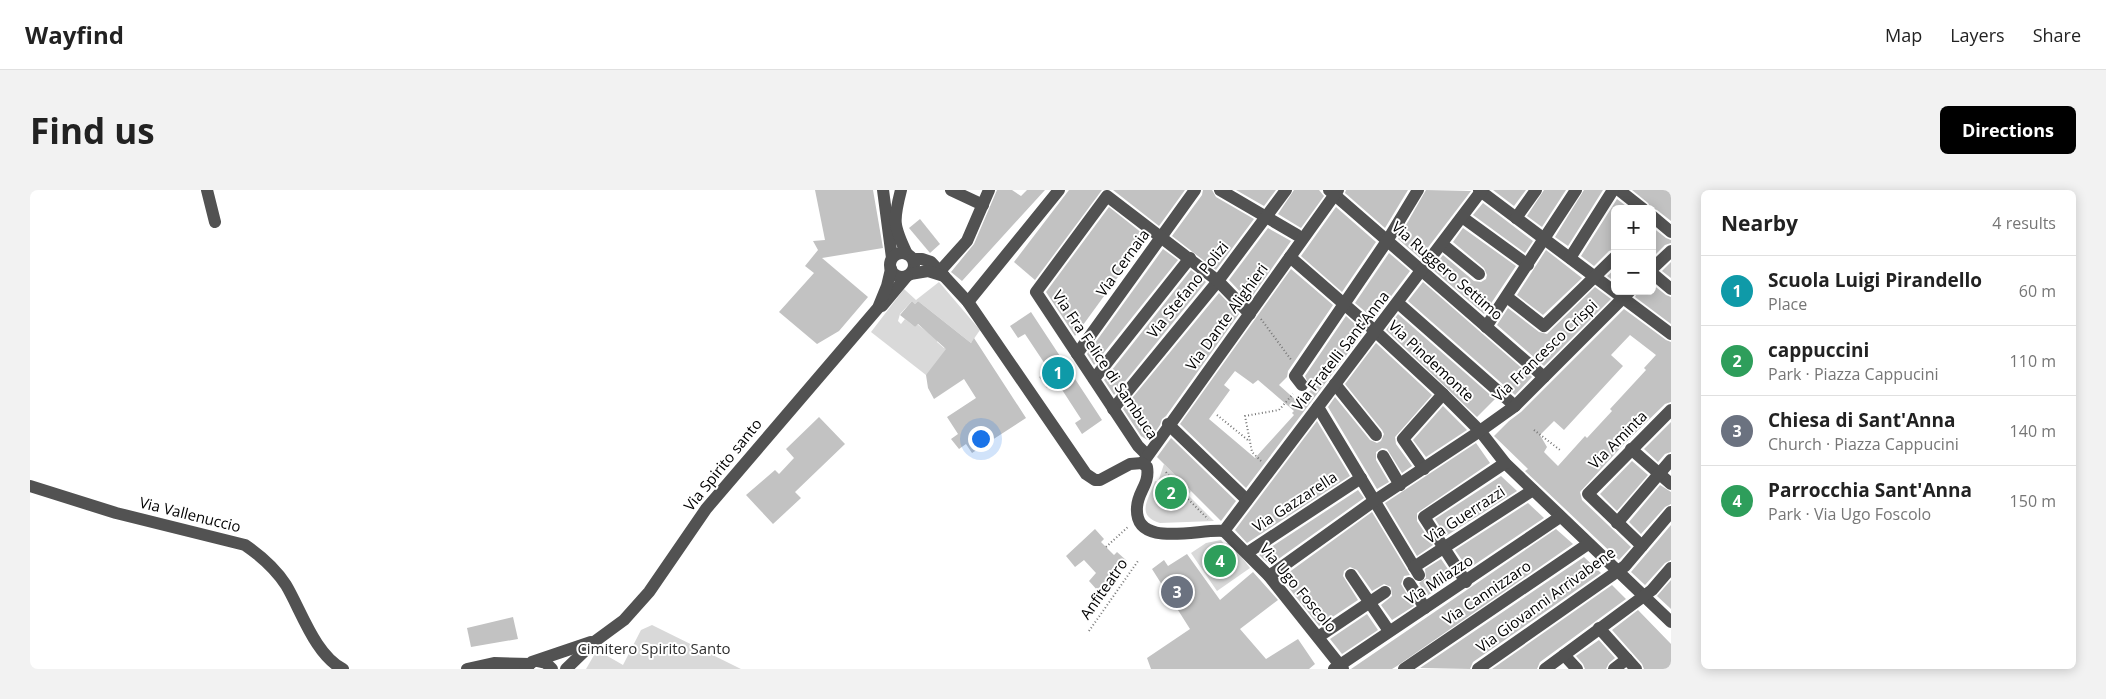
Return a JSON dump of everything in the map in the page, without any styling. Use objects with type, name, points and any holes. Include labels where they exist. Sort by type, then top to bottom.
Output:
[{"type":"street","points":[[207,190],[215,222]]},
{"type":"street","points":[[878,308],[887,286],[892,263],[883,190]]},
{"type":"street","points":[[878,308],[886,303],[914,267],[895,226],[894,217],[901,190]]},
{"type":"street","points":[[951,190],[983,205]]},
{"type":"street","points":[[944,274],[967,240],[989,190]]},
{"type":"street","points":[[968,302],[1059,190]]},
{"type":"street","name":"Via Cernaia","points":[[1076,354],[1195,190]]},
{"type":"street","points":[[1220,190],[1297,236]]},
{"type":"street","name":"Via Stefano Polizi","points":[[1113,409],[1218,281],[1286,190]]},
{"type":"street","points":[[1302,385],[1295,376],[1387,241],[1418,190]]},
{"type":"street","points":[[1481,190],[1595,277],[1611,286]]},
{"type":"street","name":"Via Fratelli Sant'Anna","points":[[1224,531],[1422,272],[1481,190]]},
{"type":"street","points":[[1516,218],[1536,190]]},
{"type":"street","points":[[1486,327],[1576,190]]},
{"type":"street","points":[[1570,258],[1613,190]]},
{"type":"street","points":[[1619,190],[1638,205]]},
{"type":"street","name":"Via Ruggero Settimo","points":[[1334,192],[1422,272],[1544,377]]},
{"type":"street","name":"Via Dante Alighieri","points":[[1145,459],[1168,424],[1252,311],[1334,192]]},
{"type":"street","name":"Via Fra Felice di Sambuca","points":[[1145,459],[1036,292],[1107,196],[1162,238]]},
{"type":"street","points":[[1462,217],[1528,265]]},
{"type":"street","points":[[1656,220],[1671,232]]},
{"type":"street","points":[[1162,238],[1190,258],[1252,311]]},
{"type":"street","points":[[1442,244],[1479,274]]},
{"type":"street","points":[[1656,265],[1671,251]]},
{"type":"street","points":[[892,263],[899,253],[927,260],[944,274],[968,302],[1086,474],[1095,480],[1100,480],[1130,464],[1145,459],[1148,472],[1147,482],[1137,506],[1139,518],[1145,528],[1160,535],[1212,529],[1224,531]]},
{"type":"street","name":"Via Pindemonte","points":[[1290,257],[1376,331],[1443,394],[1480,431],[1505,463],[1616,571],[1670,619]]},
{"type":"street","points":[[1094,379],[1190,258]]},
{"type":"street","points":[[1507,297],[1544,326],[1611,261]]},
{"type":"street","points":[[892,263],[900,277],[928,271],[944,274]]},
{"type":"street","points":[[1656,276],[1671,289]]},
{"type":"street","points":[[1627,295],[1671,334]]},
{"type":"street","name":"Via Francesco Crispi","points":[[1269,576],[1374,501],[1515,406],[1627,295]]},
{"type":"street","points":[[1398,303],[1515,406]]},
{"type":"street","name":"Via Spirito santo","points":[[566,669],[594,642],[624,620],[649,592],[706,509],[878,308]]},
{"type":"street","points":[[1335,384],[1376,435]]},
{"type":"street","points":[[1424,469],[1403,439],[1443,394]]},
{"type":"street","points":[[1318,407],[1361,478],[1414,575],[1425,608]]},
{"type":"street","name":"Via Aminta","points":[[1617,523],[1588,494],[1671,410]]},
{"type":"street","points":[[1168,424],[1246,500]]},
{"type":"street","points":[[1631,449],[1671,484]]},
{"type":"street","points":[[1383,456],[1400,485]]},
{"type":"street","points":[[1642,546],[1617,523],[1671,460]]},
{"type":"street","points":[[1466,582],[1424,517],[1505,463]]},
{"type":"street","name":"Via Gazzarella","points":[[1247,553],[1361,478]]},
{"type":"street","name":"Via Vallenuccio","points":[[30,486],[116,513],[245,545],[264,557],[285,583],[325,655],[343,669]]},
{"type":"street","name":"Via Guerrazzi","points":[[1414,575],[1444,548],[1533,490]]},
{"type":"street","name":"Via Giovanni Arrivabene","points":[[1478,669],[1625,566],[1671,512]]},
{"type":"street","name":"Via Milazzo","points":[[1339,668],[1389,631],[1466,582],[1560,517]]},
{"type":"street","name":"Via Ugo Foscolo","points":[[1224,531],[1269,576],[1318,637],[1339,668]]},
{"type":"street","name":"Via Cannizzaro","points":[[1409,668],[1588,544]]},
{"type":"street","points":[[1545,669],[1652,590],[1671,568]]},
{"type":"street","points":[[1351,575],[1389,631]]},
{"type":"street","points":[[1318,637],[1385,592]]},
{"type":"street","points":[[1599,628],[1632,664],[1614,669]]},
{"type":"street","name":"Via Spirito santo","points":[[530,665],[594,642]]},
{"type":"street","points":[[1564,655],[1577,669]]},
{"type":"street","points":[[467,669],[546,663],[552,669]]},
{"type":"path","points":[[1252,311],[1299,370]]},
{"type":"path","points":[[1265,464],[1254,456],[1248,441],[1245,416],[1279,410],[1302,385]]},
{"type":"path","points":[[1217,415],[1248,441]]},
{"type":"path","points":[[1534,430],[1560,450]]},
{"type":"path","points":[[1166,472],[1183,494],[1210,521],[1224,531]]},
{"type":"path","points":[[1152,496],[1183,494]]},
{"type":"path","points":[[1106,547],[1139,518]]},
{"type":"path","name":"Anfiteatro","points":[[1089,631],[1138,561]]},
{"type":"green space","points":[[939,282],[980,330],[971,343],[918,301],[915,304],[912,301],[900,314],[898,321],[901,324],[905,319],[915,327],[917,324],[938,340],[937,342],[944,348],[946,346],[959,357],[926,375],[871,332],[904,289],[916,300]]},
{"type":"green space","points":[[1164,464],[1191,491],[1188,495],[1214,521],[1160,523],[1152,520],[1146,511],[1146,505],[1155,481],[1158,482]]},
{"type":"green space","points":[[1221,540],[1225,545],[1229,541],[1250,568],[1217,591],[1191,553],[1206,543]]},
{"type":"green space","name":"Cimitero Spirito Santo","points":[[652,625],[741,669],[586,669],[597,650],[623,665],[641,630]]},
{"type":"building","points":[[815,190],[873,190],[883,248],[822,258],[868,297],[839,331],[817,344],[779,312],[814,273],[805,266],[818,250],[813,241],[825,240]]},
{"type":"building","points":[[997,190],[1012,190],[1021,196],[1027,190],[1045,190],[962,281],[951,272],[974,244]]},
{"type":"building","points":[[1069,190],[1102,190],[1035,280],[1014,262]]},
{"type":"building","points":[[1113,190],[1185,190],[1159,226]]},
{"type":"building","points":[[1203,190],[1212,190],[1216,197],[1254,219],[1216,270],[1172,236],[1202,195]]},
{"type":"building","points":[[1236,190],[1276,190],[1264,206]]},
{"type":"building","points":[[1294,190],[1319,190],[1324,196],[1301,228],[1278,214]]},
{"type":"building","points":[[1346,190],[1408,190],[1385,228],[1345,193]]},
{"type":"building","points":[[1426,190],[1471,191],[1420,258],[1398,239]]},
{"type":"building","points":[[1493,190],[1526,190],[1514,206]]},
{"type":"building","points":[[1544,190],[1566,190],[1542,227],[1527,216]]},
{"type":"building","points":[[1584,190],[1603,190],[1568,246],[1555,237]]},
{"type":"building","points":[[1632,190],[1671,190],[1671,221],[1656,210],[1656,205],[1649,205]]},
{"type":"building","points":[[1617,199],[1625,205],[1613,205]]},
{"type":"building","points":[[1483,203],[1533,241],[1525,253],[1473,215]]},
{"type":"building","points":[[1109,207],[1147,237],[1075,336],[1046,292]]},
{"type":"building","points":[[1336,207],[1376,242],[1342,292],[1301,256]]},
{"type":"building","points":[[1611,208],[1611,250],[1594,266],[1581,256]]},
{"type":"building","points":[[920,219],[940,244],[930,253],[909,228]]},
{"type":"building","points":[[1268,228],[1291,241],[1249,301],[1229,280]]},
{"type":"building","points":[[1463,228],[1516,266],[1484,314],[1432,269],[1443,255],[1474,281],[1481,282],[1486,279],[1487,275],[1484,268],[1453,242]]},
{"type":"building","points":[[1656,230],[1671,240],[1671,243],[1665,245],[1656,254]]},
{"type":"building","points":[[1163,249],[1178,260],[1094,365],[1087,354]]},
{"type":"building","points":[[1546,250],[1582,278],[1543,315],[1517,295]]},
{"type":"building","points":[[1389,253],[1410,271],[1374,319],[1355,303]]},
{"type":"building","points":[[1671,262],[1671,278],[1662,271]]},
{"type":"building","points":[[1291,269],[1333,305],[1288,371],[1287,377],[1279,385],[1298,402],[1311,390],[1305,376],[1346,316],[1364,332],[1246,488],[1180,424]],"holes":[[[1235,371],[1253,384],[1258,380],[1294,411],[1292,413],[1294,415],[1255,458],[1209,419],[1230,390],[1224,385]]]},
{"type":"building","points":[[1191,270],[1206,282],[1114,395],[1104,380]]},
{"type":"building","points":[[1423,282],[1532,377],[1515,395],[1408,301]]},
{"type":"building","points":[[1595,287],[1611,299],[1544,366],[1497,325],[1508,308],[1539,332],[1547,334]]},
{"type":"building","points":[[1656,287],[1671,297],[1671,324],[1635,297],[1636,295],[1656,295]]},
{"type":"building","points":[[1219,293],[1239,314],[1162,419],[1149,441],[1141,436],[1123,409]]},
{"type":"building","points":[[912,301],[915,304],[918,301],[971,343],[974,338],[1026,418],[972,453],[966,444],[959,449],[951,439],[958,434],[947,417],[976,398],[964,379],[934,399],[928,388],[926,375],[946,349],[918,324],[915,327],[900,315]]},
{"type":"building","points":[[1624,309],[1671,342],[1671,402],[1665,404],[1625,443],[1580,492],[1582,500],[1631,547],[1619,560],[1525,471],[1528,469],[1494,436],[1521,412]],"holes":[[[1630,335],[1656,355],[1644,368],[1646,370],[1610,409],[1612,411],[1587,438],[1585,436],[1558,466],[1544,452],[1547,447],[1540,435],[1554,421],[1564,430],[1623,366],[1611,355]]]},
{"type":"building","points":[[1031,312],[1102,420],[1082,434],[1075,423],[1081,419],[1057,382],[1047,388],[1039,377],[1049,370],[1025,334],[1018,338],[1010,326]]},
{"type":"building","points":[[1398,314],[1495,399],[1477,417],[1386,330]]},
{"type":"building","points":[[1376,343],[1432,395],[1395,437],[1396,444],[1412,466],[1402,473],[1387,449],[1382,448],[1376,452],[1376,460],[1389,482],[1377,489],[1328,407],[1335,397],[1370,440],[1377,443],[1381,441],[1384,434],[1382,430],[1345,384]]},
{"type":"building","points":[[1443,406],[1467,430],[1426,457],[1413,440]]},
{"type":"building","points":[[819,417],[845,444],[795,492],[801,498],[773,524],[746,495],[775,470],[779,474],[794,458],[786,449]]},
{"type":"building","points":[[1317,421],[1350,476],[1247,543],[1235,530]]},
{"type":"building","points":[[1671,422],[1671,452],[1665,454],[1658,462],[1644,449]]},
{"type":"building","points":[[1171,438],[1236,501],[1221,521],[1157,457]]},
{"type":"building","points":[[1476,443],[1490,463],[1417,513],[1417,521],[1433,545],[1417,556],[1385,503]]},
{"type":"building","points":[[1632,461],[1648,475],[1617,511],[1600,494]]},
{"type":"building","points":[[1501,476],[1517,491],[1446,536],[1435,519]]},
{"type":"building","points":[[1660,485],[1671,492],[1671,504],[1665,507],[1641,534],[1629,522]]},
{"type":"building","points":[[1358,490],[1364,498],[1270,565],[1259,555]]},
{"type":"building","points":[[1528,503],[1544,518],[1468,569],[1455,550]]},
{"type":"building","points":[[1372,512],[1410,575],[1404,576],[1401,584],[1414,606],[1392,620],[1381,605],[1392,596],[1391,587],[1384,584],[1372,591],[1357,570],[1350,567],[1344,571],[1343,576],[1358,600],[1319,626],[1281,578]]},
{"type":"building","points":[[1671,525],[1671,560],[1665,563],[1645,585],[1631,572]]},
{"type":"building","points":[[1095,529],[1104,539],[1101,542],[1114,555],[1117,552],[1127,561],[1098,591],[1089,581],[1096,573],[1084,560],[1075,567],[1066,556]]},
{"type":"building","points":[[1556,529],[1573,544],[1397,666],[1392,669],[1351,669]]},
{"type":"building","points":[[1187,554],[1220,600],[1253,572],[1278,600],[1240,629],[1266,659],[1298,639],[1315,664],[1309,669],[1151,669],[1147,658],[1190,629],[1152,569],[1164,560],[1168,566]]},
{"type":"building","points":[[1584,557],[1601,573],[1473,662],[1470,669],[1420,668]]},
{"type":"building","points":[[1441,559],[1454,578],[1427,596],[1419,583],[1426,578],[1425,569]]},
{"type":"building","points":[[1671,580],[1671,609],[1657,596]]},
{"type":"building","points":[[1612,585],[1626,599],[1540,662],[1537,669],[1492,669]]},
{"type":"building","points":[[1638,610],[1671,644],[1671,665],[1668,669],[1644,669],[1642,664],[1612,630]]},
{"type":"building","points":[[1367,614],[1378,630],[1342,654],[1330,639]]},
{"type":"building","points":[[513,617],[518,639],[471,647],[467,628]]},
{"type":"building","points":[[1599,640],[1615,658],[1606,669],[1585,669],[1576,656]]},
{"type":"place","name":"Scuola Luigi Pirandello","points":[[1058,373]]},
{"type":"place","name":"cappuccini","points":[[1171,493]]},
{"type":"place","name":"Parrocchia Sant'Anna","points":[[1220,561]]},
{"type":"place","name":"Chiesa di Sant'Anna","points":[[1177,592]]}]
